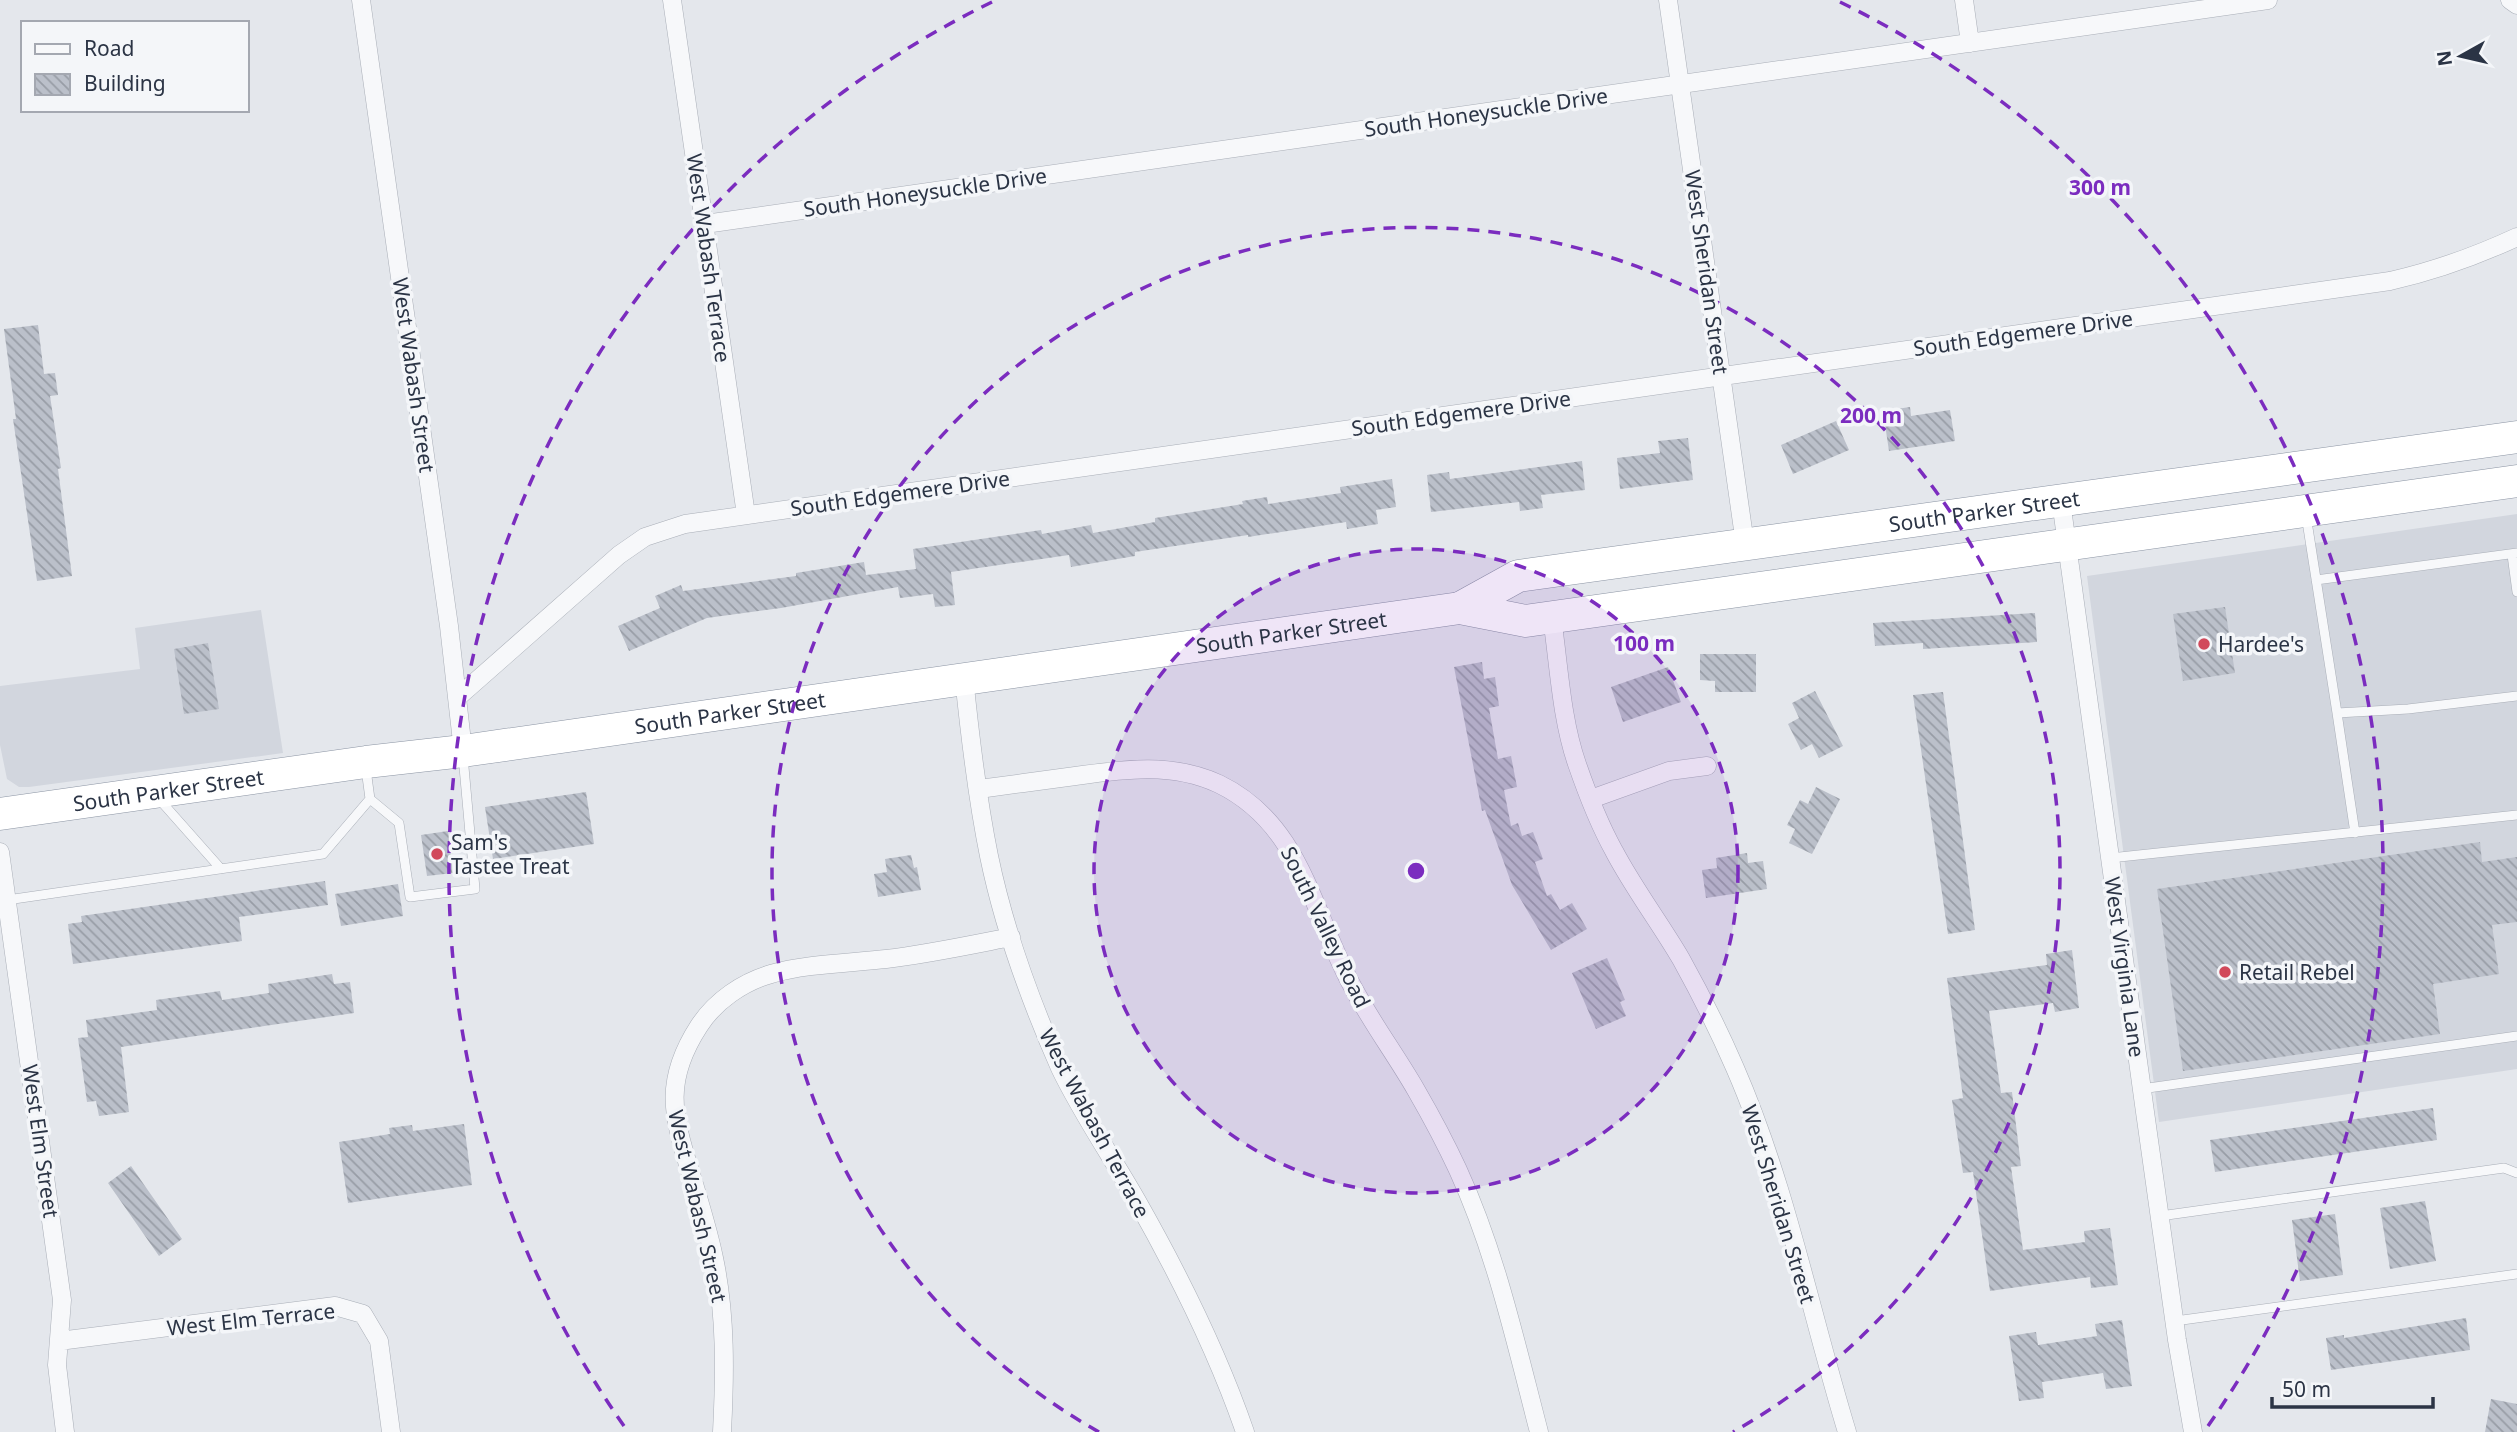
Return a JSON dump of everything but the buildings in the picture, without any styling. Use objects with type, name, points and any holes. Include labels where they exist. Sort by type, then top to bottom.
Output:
[{"type":"highway","name":"South Parker Street","points":[[1460,608],[1518,576],[2517,437]]},
{"type":"highway","name":"South Parker Street","points":[[0,814],[366,762],[463,751],[964,677],[1460,608],[1526,621],[1552,618],[2517,481]]},
{"type":"street","name":"West Wabash Street","points":[[361,0],[458,697],[463,751]]},
{"type":"street","name":"West Wabash Terrace","points":[[672,0],[746,515]]},
{"type":"street","name":"West Sheridan Street","points":[[1668,0],[1745,544]]},
{"type":"street","points":[[1964,0],[1970,43]]},
{"type":"street","name":"South Honeysuckle Drive","points":[[705,224],[2268,0]]},
{"type":"street","points":[[2510,0],[2517,5]]},
{"type":"street","name":"South Edgemere Drive","points":[[458,697],[619,555],[645,537],[685,524],[2389,281],[2477,255],[2517,237]]},
{"type":"street","name":"West Virginia Lane","points":[[2062,501],[2141,1089],[2193,1432]]},
{"type":"street","name":"West Sheridan Street","points":[[1552,618],[1576,761],[1614,851],[1680,958],[1736,1069],[1778,1186],[1847,1432]]},
{"type":"street","name":"West Wabash Terrace","points":[[964,677],[989,854],[1034,1007],[1062,1070],[1183,1285],[1209,1341],[1245,1432]]},
{"type":"street","points":[[1591,799],[1669,771],[1707,766]]},
{"type":"street","name":"South Valley Road","points":[[979,789],[1145,768],[1182,772],[1217,784],[1241,798],[1277,830],[1302,872],[1319,918],[1360,1002],[1416,1089],[1459,1172],[1481,1225],[1539,1432]]},
{"type":"street","name":"West Elm Street","points":[[0,852],[7,900],[6,934],[62,1300],[57,1365],[65,1432]]},
{"type":"street","name":"West Wabash Street","points":[[722,1432],[725,1374],[722,1311],[714,1259],[676,1124],[674,1099],[679,1066],[687,1046],[706,1016],[732,992],[772,974],[909,957],[1012,937]]},
{"type":"street","name":"West Elm Terrace","points":[[59,1341],[335,1306],[363,1314],[379,1341],[391,1432]]},
{"type":"lane","points":[[2305,510],[2355,833]]},
{"type":"lane","points":[[2316,580],[2514,554],[2517,592]]},
{"type":"lane","points":[[2337,713],[2407,709],[2517,696]]},
{"type":"lane","points":[[366,762],[370,799],[399,823],[410,897],[475,889],[463,751]]},
{"type":"lane","points":[[153,792],[221,869]]},
{"type":"lane","points":[[7,900],[323,854],[370,799]]},
{"type":"lane","points":[[2110,858],[2517,814]]},
{"type":"lane","points":[[2141,1089],[2517,1036]]},
{"type":"lane","points":[[2160,1216],[2504,1168],[2517,1173]]},
{"type":"lane","points":[[2175,1321],[2517,1274]]},
{"type":"shaded area","points":[[2517,514],[2517,1069],[2159,1122],[2087,576]]},
{"type":"shaded area","points":[[261,610],[283,753],[29,787],[19,787],[7,779],[0,745],[0,686],[140,669],[135,628]]},
{"type":"place","name":"Hardee's","points":[[2204,644]]},
{"type":"place","name":"Sam's Tastee Treat","points":[[437,854]]},
{"type":"place","name":"Retail Rebel","points":[[2225,972]]}]
